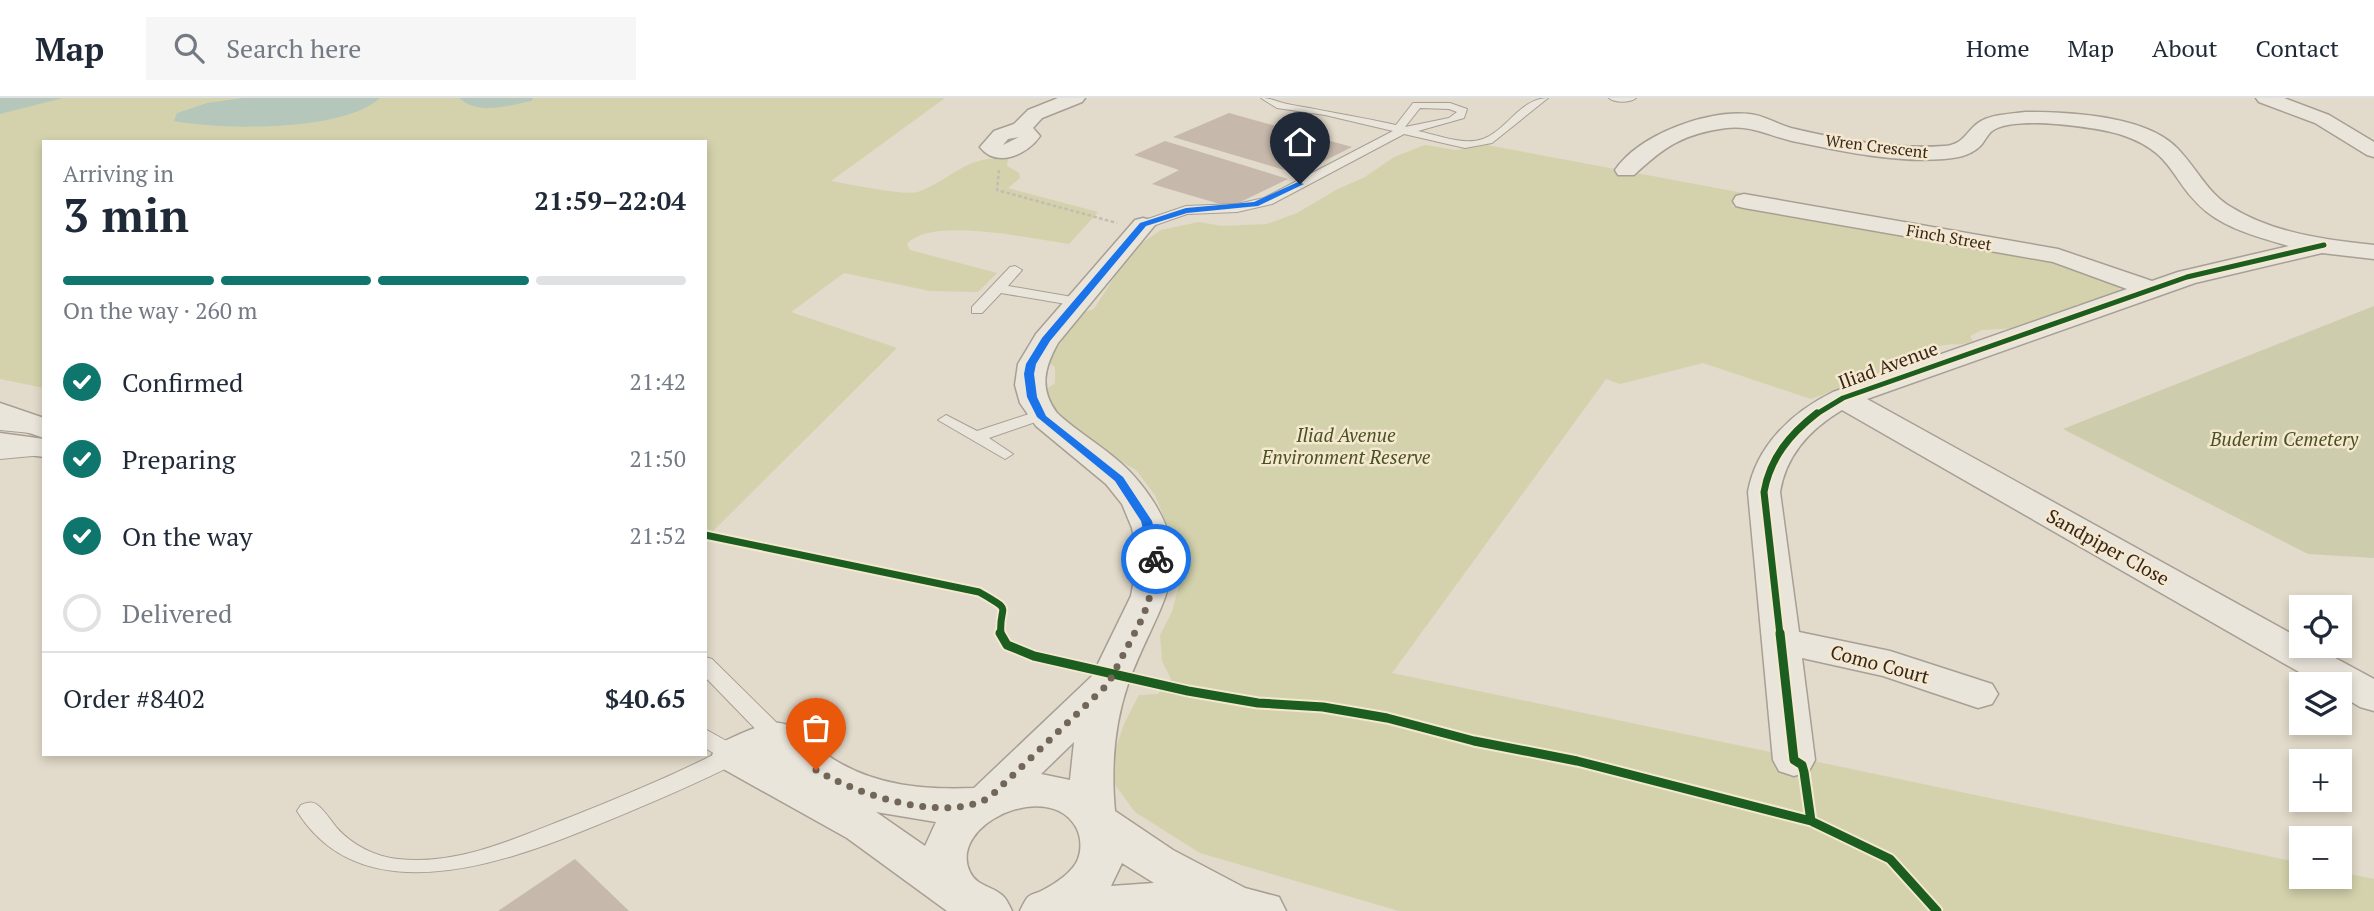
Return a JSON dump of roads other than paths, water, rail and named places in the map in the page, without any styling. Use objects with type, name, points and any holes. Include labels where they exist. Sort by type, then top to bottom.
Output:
[{"type":"street","points":[[1001,151],[993,150],[990,144],[1001,135],[1021,128],[1035,114],[1075,98]]},
{"type":"street","points":[[2266,98],[2322,119],[2374,151]]},
{"type":"street","name":"Wren Crescent","points":[[1626,170],[1654,145],[1665,139],[1751,112],[1768,128],[1799,136],[1941,154],[1967,147],[1976,141],[1986,126],[2006,120],[2056,119],[2119,128],[2161,145],[2221,212],[2276,234],[2324,245],[2374,252]]},
{"type":"street","name":"Finch Street","points":[[1744,201],[2058,256],[2150,289]]},
{"type":"street","points":[[1045,911],[1073,897],[1098,867],[1103,844],[1095,819],[1091,758],[1108,684],[1143,617],[1156,571],[1152,537],[1140,508],[1119,479],[1052,428],[1041,415],[1032,397],[1029,374],[1031,364],[1045,340],[1141,227]]},
{"type":"street","name":"Iliad Avenue","points":[[1794,760],[1764,503],[1767,471],[1773,459],[1809,419],[1828,404],[1843,398],[2150,289],[2195,274],[2324,245]]},
{"type":"street","name":"Sandpiper Close","points":[[1843,398],[2374,697]]},
{"type":"street","points":[[0,411],[42,428]]},
{"type":"street","points":[[0,442],[42,450]]},
{"type":"street","name":"Como Court","points":[[1780,640],[1890,664],[1978,694]]},
{"type":"street","points":[[976,904],[948,879],[944,856],[950,833],[967,813],[984,801],[1108,684]]},
{"type":"street","points":[[715,743],[777,737],[816,770],[855,790],[919,805],[984,801],[1018,790],[1046,789],[1071,798],[1095,819],[1157,863],[1255,910]]},
{"type":"street","points":[[715,743],[817,803],[863,826],[976,904]]},
{"type":"street","points":[[1045,911],[1167,902],[1211,903],[1255,910]]},
{"type":"lane","points":[[1266,98],[1281,106],[1314,110],[1458,145],[1479,144],[1491,139],[1543,98]]},
{"type":"lane","points":[[1290,98],[1314,110]]},
{"type":"lane","points":[[1614,98],[1631,98]]},
{"type":"lane","points":[[1141,227],[1186,210],[1237,208],[1268,201],[1402,131],[1451,120],[1460,116],[1463,111],[1450,106],[1417,105],[1400,127],[1402,131]]},
{"type":"lane","points":[[977,310],[1015,270]]},
{"type":"lane","points":[[998,288],[1078,302]]},
{"type":"lane","points":[[975,437],[994,428],[1041,415]]},
{"type":"lane","points":[[946,420],[1005,454]]},
{"type":"lane","points":[[0,425],[42,429]]},
{"type":"lane","points":[[0,454],[42,450]]},
{"type":"lane","points":[[707,666],[777,737]]},
{"type":"lane","points":[[309,811],[331,842],[369,866],[395,872],[451,870],[481,862],[608,812],[695,756]]},
{"type":"park label","name":"Buderim Cemetery","points":[[2284,439]]},
{"type":"park label","name":"Iliad Avenue Environment Reserve","points":[[1346,446]]}]
